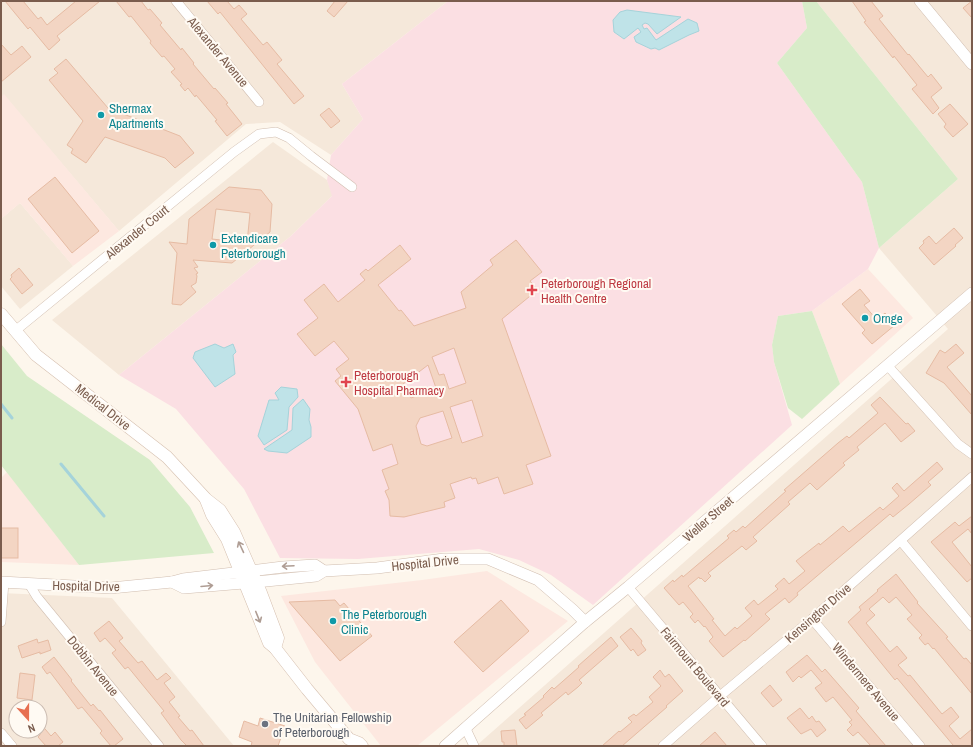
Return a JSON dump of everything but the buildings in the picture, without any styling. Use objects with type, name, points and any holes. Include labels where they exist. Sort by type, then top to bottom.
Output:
[{"type":"main road","name":"Medical Drive","points":[[1,314],[36,355],[167,457],[206,499],[212,515],[245,571],[269,643],[275,648],[349,743],[359,743],[362,746]]},
{"type":"street","name":"Alexander Avenue","points":[[176,1],[260,102]]},
{"type":"street","points":[[920,1],[972,64]]},
{"type":"street","name":"Alexander Court","points":[[16,331],[234,152],[259,134],[276,132],[289,138],[352,187]]},
{"type":"street","name":"Weller Street","points":[[445,746],[466,729],[584,622],[628,587],[972,293]]},
{"type":"street","points":[[887,365],[958,444],[972,454]]},
{"type":"street","name":"Kensington Drive","points":[[663,746],[812,619],[972,478]]},
{"type":"street","points":[[900,541],[972,626]]},
{"type":"street","name":"Hospital Drive","points":[[172,582],[184,588],[316,576],[324,571],[377,568],[444,560],[488,559],[538,580],[573,610],[584,622]]},
{"type":"street","name":"Hospital Drive","points":[[2,582],[111,588],[172,582],[183,579],[283,567],[315,565],[324,571]]},
{"type":"street","points":[[1,622],[2,582]]},
{"type":"street","name":"Dobbin Avenue","points":[[29,584],[36,597],[159,746]]},
{"type":"street","name":"Fairmount Boulevard","points":[[628,587],[762,746]]},
{"type":"street","name":"Windermere Avenue","points":[[812,619],[920,746]]},
{"type":"street","points":[[466,729],[474,746]]},
{"type":"street","points":[[1,733],[12,746]]},
{"type":"shaded area","points":[[1,1],[448,1],[342,84],[363,119],[331,155],[280,122],[246,124],[119,231],[4,95],[1,97]]},
{"type":"shaded area","name":"Peterborough Regional Health Centre","points":[[448,1],[802,1],[807,28],[777,63],[862,182],[879,248],[868,269],[812,311],[778,316],[772,345],[774,362],[792,425],[593,605],[551,575],[519,560],[479,549],[358,559],[280,558],[244,489],[176,409],[119,375],[291,236],[332,196],[327,180],[331,155],[363,119],[342,84]]},
{"type":"shaded area","points":[[816,1],[972,1],[972,746],[476,746],[948,329],[879,248],[958,179]]},
{"type":"shaded area","points":[[4,94],[119,231],[73,266],[20,203],[1,219],[1,97]]},
{"type":"shaded area","points":[[273,142],[327,180],[333,195],[291,236],[119,375],[52,320]]},
{"type":"shaded area","points":[[20,203],[73,266],[20,309],[1,286],[1,219]]},
{"type":"shaded area","points":[[868,269],[913,318],[840,384],[812,311]]},
{"type":"shaded area","points":[[7,472],[79,565],[1,562],[1,478]]},
{"type":"shaded area","points":[[487,571],[568,621],[417,746],[381,746],[315,662],[281,596],[422,580]]},
{"type":"shaded area","points":[[1,593],[112,598],[234,746],[1,746]]},
{"type":"green space","points":[[802,1],[816,1],[958,179],[879,248],[862,182],[777,63],[807,28]]},
{"type":"green space","points":[[812,311],[840,384],[802,419],[788,408],[774,362],[772,345],[778,316]]},
{"type":"green space","points":[[1,344],[27,376],[150,460],[190,507],[214,553],[79,565],[1,465]]},
{"type":"water","points":[[627,10],[681,17],[657,34],[648,24],[645,23],[642,25],[644,29],[647,28],[656,40],[688,19],[697,23],[699,31],[659,50],[655,48],[651,49],[636,42],[634,37],[641,32],[638,28],[624,39],[614,32],[613,20],[620,12]]},
{"type":"water","points":[[215,344],[224,348],[233,344],[236,352],[233,355],[235,374],[215,387],[193,358],[195,352]]},
{"type":"water","points":[[281,387],[297,389],[298,397],[289,407],[287,430],[264,445],[258,436],[269,400],[279,400],[275,393]]},
{"type":"water","points":[[303,399],[310,409],[309,420],[311,437],[287,453],[268,451],[264,449],[292,430],[293,408]]},
{"type":"waterway","points":[[1,404],[12,418]]},
{"type":"waterway","points":[[61,464],[104,516]]},
{"type":"place","name":"Shermax Apartments","points":[[101,115]]},
{"type":"place","name":"Extendicare Peterborough","points":[[213,245]]},
{"type":"place","name":"Peterborough Regional Health Centre","points":[[532,290]]},
{"type":"place","name":"Ornge","points":[[865,318]]},
{"type":"place","name":"Peterborough Hospital Pharmacy","points":[[346,382]]},
{"type":"place","name":"The Peterborough Clinic","points":[[333,621]]},
{"type":"place","name":"The Unitarian Fellowship of Peterborough","points":[[265,724]]}]
